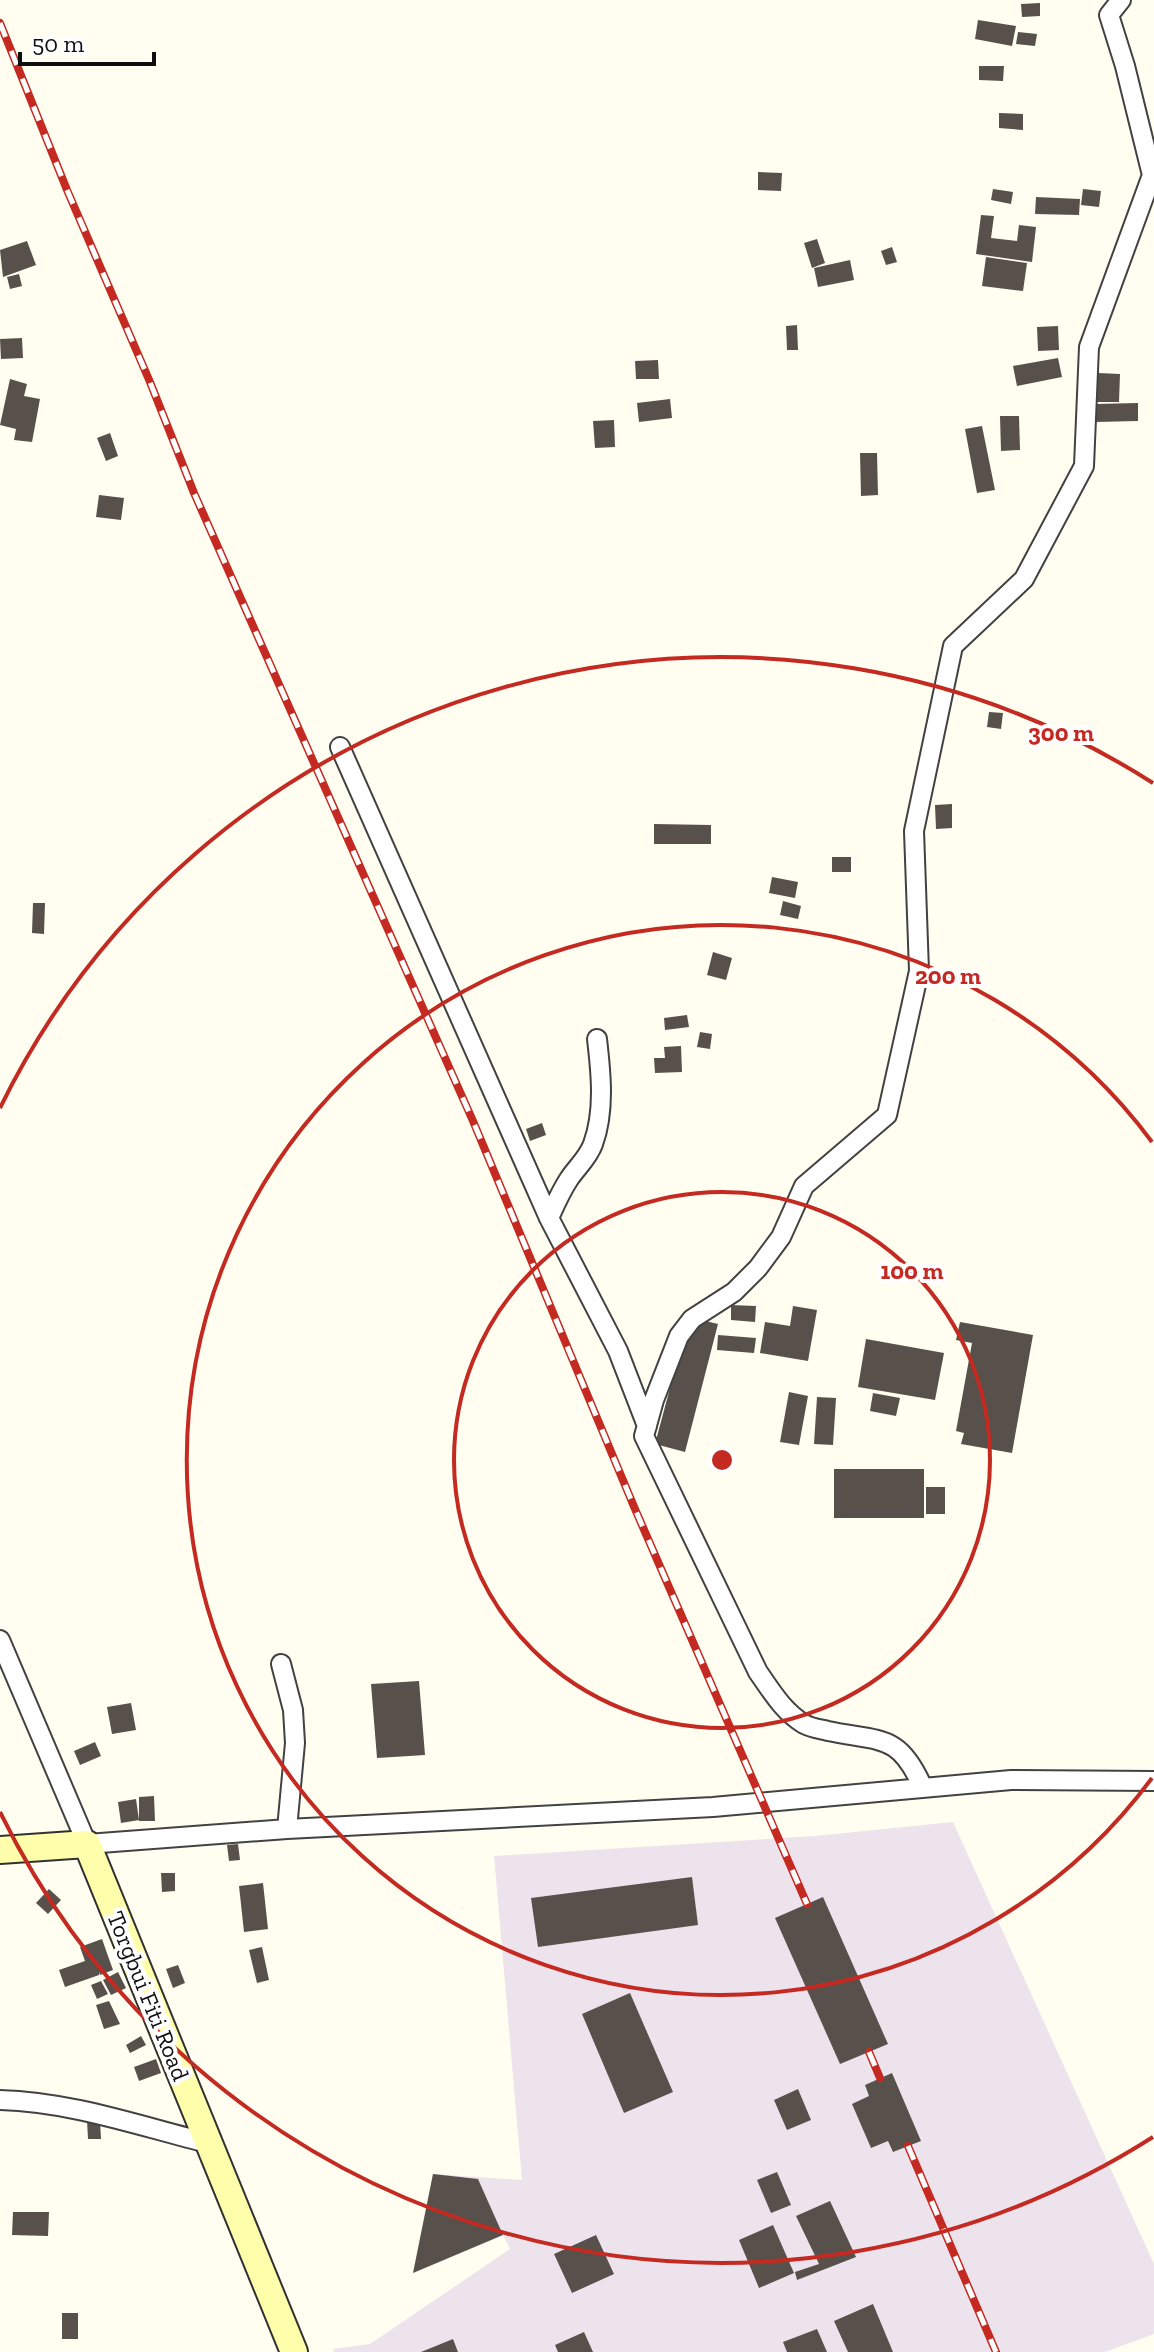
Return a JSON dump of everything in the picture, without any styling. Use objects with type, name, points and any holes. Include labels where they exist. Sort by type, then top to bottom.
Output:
[{"type":"street","points":[[923,1788],[912,1762],[899,1748],[878,1739],[806,1726],[782,1706],[758,1672],[644,1436],[654,1400],[679,1336],[692,1319],[734,1292],[758,1268],[781,1237],[804,1186],[887,1115],[919,971],[914,831],[953,646],[1024,579],[1084,466],[1089,347],[1152,175],[1109,15],[1121,0]]},
{"type":"street","points":[[340,747],[549,1218],[618,1351],[647,1426]]},
{"type":"street","points":[[549,1218],[568,1180],[593,1144],[599,1116],[601,1078],[597,1039]]},
{"type":"street","name":"Torgbui Fiti Road","points":[[0,1640],[87,1844],[294,2352]]},
{"type":"street","points":[[281,1664],[293,1710],[295,1743],[287,1829]]},
{"type":"street","points":[[0,1850],[287,1829],[713,1807],[1011,1780],[1154,1781]]},
{"type":"street","points":[[0,2100],[37,2101],[87,2111],[208,2143]]},
{"type":"shaded area","points":[[953,1822],[1154,2264],[1154,2334],[1105,2352],[334,2352],[333,2349],[370,2344],[510,2249],[503,2235],[413,2273],[433,2174],[522,2180],[494,1856],[815,1836]]},
{"type":"building","points":[[1040,3],[1040,16],[1022,17],[1021,4]]},
{"type":"building","points":[[978,20],[1016,26],[1012,46],[975,39]]},
{"type":"building","points":[[1018,32],[1037,34],[1035,46],[1016,44]]},
{"type":"building","points":[[979,66],[1004,66],[1003,81],[979,80]]},
{"type":"building","points":[[999,113],[1023,114],[1023,130],[999,128]]},
{"type":"building","points":[[758,172],[782,173],[781,191],[758,190]]},
{"type":"building","points":[[993,189],[1013,192],[1011,204],[991,200]]},
{"type":"building","points":[[1083,189],[1101,191],[1099,207],[1081,205]]},
{"type":"building","points":[[1036,197],[1080,199],[1079,215],[1035,214]]},
{"type":"building","points":[[981,215],[994,216],[991,238],[1017,241],[1019,225],[1036,227],[1032,262],[976,254]]},
{"type":"building","points":[[817,239],[825,263],[812,268],[804,243]]},
{"type":"building","points":[[27,241],[36,265],[3,277],[0,250]]},
{"type":"building","points":[[892,247],[897,262],[886,265],[881,251]]},
{"type":"building","points":[[986,257],[1027,263],[1023,291],[982,286]]},
{"type":"building","points":[[850,260],[854,280],[818,287],[814,268]]},
{"type":"building","points":[[19,274],[22,286],[10,289],[7,277]]},
{"type":"building","points":[[797,325],[798,350],[787,350],[786,326]]},
{"type":"building","points":[[1058,326],[1059,350],[1038,351],[1037,327]]},
{"type":"building","points":[[22,338],[23,358],[1,359],[0,339]]},
{"type":"building","points":[[1058,358],[1062,377],[1017,386],[1013,366]]},
{"type":"building","points":[[658,360],[659,379],[636,379],[635,361]]},
{"type":"building","points":[[1098,373],[1120,374],[1119,402],[1097,402]]},
{"type":"building","points":[[10,379],[27,384],[24,396],[40,399],[32,442],[14,440],[16,429],[0,425]]},
{"type":"building","points":[[670,399],[672,418],[639,422],[637,403]]},
{"type":"building","points":[[1138,403],[1138,421],[1096,422],[1095,404]]},
{"type":"building","points":[[1000,416],[1019,416],[1020,450],[1001,451]]},
{"type":"building","points":[[614,420],[615,447],[595,448],[593,421]]},
{"type":"building","points":[[982,426],[995,490],[977,493],[965,429]]},
{"type":"building","points":[[110,433],[118,456],[106,461],[97,438]]},
{"type":"building","points":[[860,453],[877,453],[878,495],[861,496]]},
{"type":"building","points":[[99,495],[124,498],[121,520],[96,517]]},
{"type":"building","points":[[989,712],[1003,713],[1001,729],[987,727]]},
{"type":"building","points":[[952,804],[952,828],[936,829],[935,805]]},
{"type":"building","points":[[654,824],[711,825],[711,844],[654,844]]},
{"type":"building","points":[[832,857],[851,857],[851,872],[832,872]]},
{"type":"building","points":[[772,877],[798,882],[795,898],[769,893]]},
{"type":"building","points":[[783,901],[801,906],[798,919],[780,915]]},
{"type":"building","points":[[33,903],[45,903],[44,934],[32,933]]},
{"type":"building","points":[[713,952],[732,958],[726,980],[707,975]]},
{"type":"building","points":[[687,1015],[689,1027],[665,1030],[664,1018]]},
{"type":"building","points":[[700,1032],[712,1034],[710,1049],[697,1047]]},
{"type":"building","points":[[681,1046],[682,1072],[655,1073],[654,1058],[665,1058],[664,1047]]},
{"type":"building","points":[[542,1123],[546,1135],[530,1141],[526,1129]]},
{"type":"building","points":[[731,1305],[756,1306],[755,1322],[731,1320]]},
{"type":"building","points":[[793,1306],[817,1310],[808,1361],[760,1353],[765,1322],[790,1326]]},
{"type":"building","points":[[689,1317],[718,1324],[685,1452],[655,1444]]},
{"type":"building","points":[[960,1322],[1033,1335],[1012,1453],[961,1444],[964,1433],[956,1431],[972,1343],[956,1340]]},
{"type":"building","points":[[718,1335],[756,1338],[754,1353],[717,1350]]},
{"type":"building","points":[[866,1339],[944,1353],[935,1400],[858,1387]]},
{"type":"building","points":[[789,1392],[808,1396],[799,1445],[780,1442]]},
{"type":"building","points":[[873,1393],[900,1398],[896,1416],[870,1411]]},
{"type":"building","points":[[817,1397],[836,1398],[833,1445],[814,1444]]},
{"type":"building","points":[[834,1469],[924,1469],[924,1518],[834,1518]]},
{"type":"building","points":[[926,1487],[945,1487],[945,1514],[926,1514]]},
{"type":"building","points":[[419,1681],[425,1755],[377,1758],[371,1684]]},
{"type":"building","points":[[131,1703],[136,1730],[112,1734],[107,1707]]},
{"type":"building","points":[[95,1742],[101,1756],[80,1765],[74,1751]]},
{"type":"building","points":[[154,1796],[155,1821],[139,1821],[139,1797]]},
{"type":"building","points":[[136,1799],[139,1820],[121,1823],[118,1802]]},
{"type":"building","points":[[238,1844],[240,1860],[229,1861],[227,1845]]},
{"type":"building","points":[[161,1873],[175,1873],[175,1891],[162,1892]]},
{"type":"building","points":[[692,1877],[698,1925],[538,1947],[531,1898]]},
{"type":"building","points":[[263,1883],[268,1929],[244,1932],[239,1886]]},
{"type":"building","points":[[49,1889],[61,1900],[48,1914],[36,1903]]},
{"type":"building","points":[[823,1897],[888,2044],[840,2064],[775,1918]]},
{"type":"building","points":[[102,1939],[113,1970],[100,1975],[99,1972],[99,1975],[65,1987],[59,1970],[85,1961],[80,1947]]},
{"type":"building","points":[[262,1947],[269,1980],[257,1983],[249,1950]]},
{"type":"building","points":[[178,1965],[185,1983],[173,1988],[166,1969]]},
{"type":"building","points":[[118,1972],[126,1988],[111,1995],[103,1980]]},
{"type":"building","points":[[101,1981],[108,1994],[97,1999],[91,1985]]},
{"type":"building","points":[[630,1993],[673,2092],[624,2113],[582,2014]]},
{"type":"building","points":[[109,2001],[120,2024],[104,2029],[96,2005]]},
{"type":"building","points":[[141,2036],[146,2045],[130,2053],[126,2045]]},
{"type":"building","points":[[156,2059],[161,2073],[139,2081],[134,2067]]},
{"type":"building","points":[[892,2073],[921,2141],[893,2152],[888,2141],[871,2148],[852,2104],[869,2096],[865,2085]]},
{"type":"building","points":[[798,2089],[811,2120],[787,2130],[774,2100]]},
{"type":"building","points":[[87,2120],[100,2120],[101,2139],[88,2139]]},
{"type":"building","points":[[777,2172],[791,2205],[771,2213],[757,2180]]},
{"type":"building","points":[[433,2174],[478,2179],[503,2235],[413,2273]]},
{"type":"building","points":[[830,2201],[856,2257],[797,2280],[795,2272],[819,2264],[796,2216]]},
{"type":"building","points":[[13,2212],[49,2212],[48,2236],[12,2235]]},
{"type":"building","points":[[773,2225],[794,2273],[759,2288],[739,2240]]},
{"type":"building","points":[[596,2235],[614,2274],[572,2293],[554,2254]]},
{"type":"building","points":[[873,2304],[893,2352],[848,2352],[834,2321]]},
{"type":"building","points":[[62,2313],[78,2313],[78,2339],[62,2339]]},
{"type":"building","points":[[817,2329],[827,2352],[787,2352],[783,2342]]},
{"type":"building","points":[[584,2332],[593,2352],[558,2352],[555,2345]]},
{"type":"building","points":[[453,2339],[458,2352],[421,2352]]},
{"type":"railway","points":[[0,23],[194,493],[473,1121],[635,1509],[807,1904]]},
{"type":"railway","points":[[869,2052],[880,2078]]},
{"type":"railway","points":[[908,2146],[996,2352]]}]
